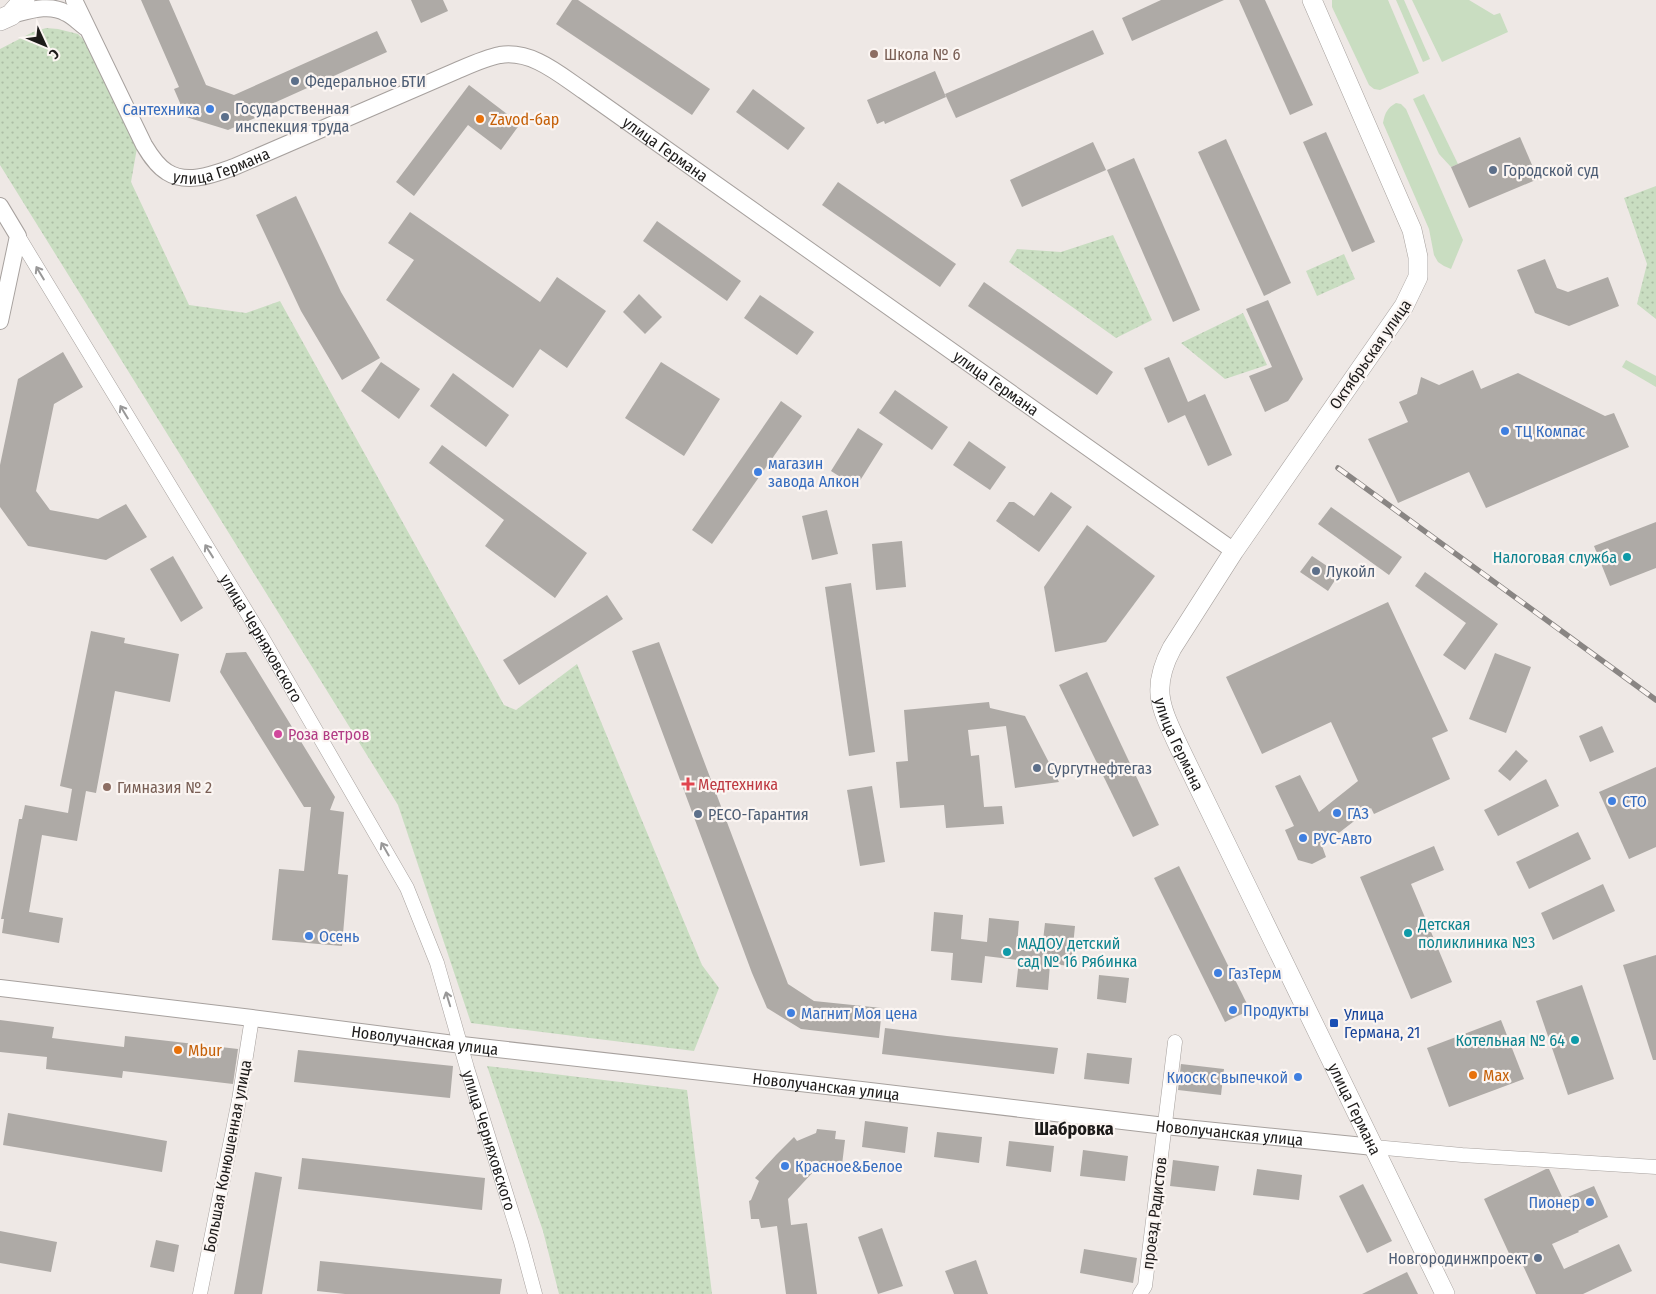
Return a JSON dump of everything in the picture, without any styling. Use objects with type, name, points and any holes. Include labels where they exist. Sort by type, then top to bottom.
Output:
[{"type":"main road","name":"Октябрьская улица","points":[[1234,551],[1404,306],[1418,277],[1418,257],[1412,230],[1312,0]]},
{"type":"main road","name":"улица Германа","points":[[1234,551],[1168,656],[1161,674],[1162,710],[1445,1294]]},
{"type":"street","name":"улица Германа","points":[[74,0],[144,145],[154,160],[165,171],[180,177],[189,178],[212,174],[234,167],[456,71],[491,58],[502,55],[517,55],[537,61],[556,71],[1234,551]]},
{"type":"street","points":[[12,12],[54,8],[65,12],[88,30]]},
{"type":"street","name":"улица Черняховского","points":[[0,206],[260,634],[407,888],[437,963],[535,1294]]},
{"type":"street","points":[[0,321],[18,236]]},
{"type":"street","name":"Новолучанская улица","points":[[0,988],[252,1018],[462,1046],[1166,1126],[1462,1155],[1656,1167]]},
{"type":"street","name":"Большая Конюшенная улица","points":[[200,1294],[239,1100],[252,1018]]},
{"type":"street","name":"проезд Радистов","points":[[1140,1294],[1145,1286],[1175,1042]]},
{"type":"green space","points":[[1332,0],[1388,0],[1419,73],[1380,90],[1374,89],[1369,85],[1332,7]]},
{"type":"green space","points":[[1396,0],[1404,0],[1430,59],[1423,62]]},
{"type":"green space","points":[[1412,0],[1469,0],[1494,15],[1500,13],[1508,32],[1442,62]]},
{"type":"green space","points":[[46,28],[78,34],[90,46],[137,148],[131,182],[189,305],[246,313],[280,301],[504,705],[516,710],[577,664],[702,965],[719,988],[694,1051],[471,1023],[398,805],[0,165],[0,49],[33,32]]},
{"type":"green space","points":[[1424,94],[1458,164],[1451,167],[1439,154],[1413,99]]},
{"type":"green space","points":[[1396,103],[1401,104],[1406,109],[1463,240],[1451,269],[1438,262],[1434,255],[1429,229],[1383,123],[1387,111]]},
{"type":"green space","points":[[1656,186],[1656,319],[1637,304],[1647,264],[1624,198]]},
{"type":"green space","points":[[1113,235],[1152,320],[1116,338],[1009,262],[1017,249],[1061,252]]},
{"type":"green space","points":[[1344,254],[1355,279],[1317,296],[1306,271]]},
{"type":"green space","points":[[1243,313],[1267,365],[1225,379],[1181,343]]},
{"type":"green space","points":[[1626,360],[1656,376],[1656,387],[1622,367]]},
{"type":"green space","points":[[487,1066],[687,1090],[712,1294],[559,1294],[543,1231]]},
{"type":"building","points":[[141,0],[169,0],[206,85],[234,95],[377,31],[387,52],[252,113],[255,118],[228,130],[186,117],[174,89],[179,87]]},
{"type":"building","points":[[411,0],[443,0],[448,11],[421,23]]},
{"type":"building","points":[[572,0],[578,0],[710,89],[692,115],[556,24]]},
{"type":"building","points":[[1161,0],[1224,0],[1132,41],[1122,18]]},
{"type":"building","points":[[1239,0],[1265,0],[1313,105],[1290,115]]},
{"type":"building","points":[[1093,30],[1104,54],[956,118],[945,94]]},
{"type":"building","points":[[935,71],[946,97],[885,124],[884,121],[877,124],[867,100]]},
{"type":"building","points":[[469,85],[520,124],[501,150],[468,125],[414,196],[396,182]]},
{"type":"building","points":[[753,89],[805,128],[788,150],[736,112]]},
{"type":"building","points":[[1326,132],[1375,242],[1352,252],[1303,142]]},
{"type":"building","points":[[1520,137],[1538,179],[1469,208],[1451,167]]},
{"type":"building","points":[[1226,139],[1291,283],[1264,296],[1198,152]]},
{"type":"building","points":[[1093,142],[1106,170],[1022,207],[1010,180]]},
{"type":"building","points":[[1134,158],[1200,310],[1173,322],[1107,170]]},
{"type":"building","points":[[838,182],[956,264],[940,287],[822,205]]},
{"type":"building","points":[[296,196],[341,292],[380,358],[342,380],[301,311],[256,215]]},
{"type":"building","points":[[410,212],[540,302],[557,277],[606,311],[567,368],[540,349],[513,388],[386,300],[414,260],[388,243]]},
{"type":"building","points":[[657,221],[741,281],[727,301],[643,241]]},
{"type":"building","points":[[1545,259],[1557,288],[1568,292],[1608,277],[1619,306],[1569,326],[1535,313],[1517,270]]},
{"type":"building","points":[[984,282],[1113,372],[1097,395],[968,306]]},
{"type":"building","points":[[639,294],[662,317],[645,334],[623,312]]},
{"type":"building","points":[[760,295],[814,332],[797,355],[744,318]]},
{"type":"building","points":[[1268,300],[1303,379],[1288,401],[1265,412],[1249,376],[1272,367],[1246,309]]},
{"type":"building","points":[[63,352],[83,387],[54,404],[36,491],[50,510],[98,519],[126,504],[147,537],[106,560],[28,546],[0,507],[0,465],[18,379]]},
{"type":"building","points":[[1169,357],[1188,402],[1205,394],[1232,455],[1208,466],[1185,415],[1168,423],[1144,368]]},
{"type":"building","points":[[381,362],[420,389],[399,419],[361,391]]},
{"type":"building","points":[[661,362],[720,399],[684,456],[625,418]]},
{"type":"building","name":"ТЦ Компас","points":[[1473,370],[1481,389],[1518,373],[1605,416],[1614,413],[1629,447],[1486,508],[1469,472],[1398,503],[1368,439],[1408,422],[1399,402],[1417,394],[1421,377],[1439,385]]},
{"type":"building","points":[[453,373],[509,415],[486,447],[430,406]]},
{"type":"building","points":[[895,390],[948,427],[932,450],[879,413]]},
{"type":"building","points":[[781,401],[802,416],[712,544],[692,530]]},
{"type":"building","points":[[858,428],[883,444],[856,487],[831,471]]},
{"type":"building","points":[[969,441],[1006,467],[990,490],[953,465]]},
{"type":"building","points":[[442,445],[587,553],[555,598],[485,546],[504,520],[429,463]]},
{"type":"building","points":[[1051,492],[1072,507],[1039,552],[996,521],[1009,502],[1014,502],[1034,516]]},
{"type":"building","points":[[1331,507],[1402,557],[1389,575],[1318,524]]},
{"type":"building","points":[[827,510],[838,554],[812,560],[802,516]]},
{"type":"building","name":"Налоговая служба","points":[[1656,522],[1656,568],[1610,586],[1594,546]]},
{"type":"building","points":[[1087,525],[1155,576],[1106,642],[1055,652],[1044,587]]},
{"type":"building","points":[[902,541],[906,587],[876,590],[872,544]]},
{"type":"building","points":[[173,556],[203,608],[181,622],[150,569]]},
{"type":"building","points":[[1312,556],[1339,574],[1328,591],[1300,572]]},
{"type":"building","points":[[1425,572],[1498,624],[1465,670],[1443,655],[1466,623],[1415,586]]},
{"type":"building","points":[[851,583],[875,752],[849,756],[825,587]]},
{"type":"building","points":[[607,595],[623,619],[519,685],[503,660]]},
{"type":"building","points":[[1388,602],[1448,731],[1432,738],[1450,779],[1374,814],[1371,808],[1322,846],[1326,857],[1312,864],[1298,860],[1285,830],[1294,826],[1275,786],[1300,775],[1319,812],[1358,781],[1331,722],[1262,754],[1226,677]]},
{"type":"building","points":[[91,631],[125,638],[124,643],[179,654],[170,702],[115,691],[96,793],[86,791],[77,841],[42,835],[29,912],[63,918],[59,943],[2,933],[4,919],[1,919],[19,819],[22,819],[25,805],[68,813],[72,789],[60,786]]},
{"type":"building","points":[[659,642],[788,984],[814,1001],[882,1008],[879,1038],[801,1029],[767,1008],[752,973],[632,651]]},
{"type":"building","points":[[246,652],[335,797],[330,810],[344,812],[338,874],[348,875],[342,946],[272,940],[279,869],[304,871],[311,807],[304,807],[220,672],[226,653]]},
{"type":"building","points":[[1495,653],[1531,667],[1506,733],[1469,719]]},
{"type":"building","points":[[1087,672],[1159,825],[1133,837],[1059,685]]},
{"type":"building","points":[[989,702],[990,708],[1025,716],[1059,782],[1015,788],[1006,726],[968,730],[971,756],[979,755],[984,807],[1002,806],[1004,824],[946,828],[944,805],[900,808],[896,762],[908,761],[904,710]]},
{"type":"building","points":[[1602,726],[1614,752],[1590,762],[1579,736]]},
{"type":"building","points":[[1516,750],[1528,761],[1510,781],[1498,771]]},
{"type":"building","points":[[1656,767],[1656,847],[1629,859],[1599,792]]},
{"type":"building","points":[[1546,779],[1559,806],[1498,836],[1484,810]]},
{"type":"building","points":[[872,786],[885,862],[860,866],[847,790]]},
{"type":"building","points":[[1578,832],[1591,859],[1529,889],[1516,862]]},
{"type":"building","name":"Детская поликлиника №3","points":[[1434,846],[1444,870],[1411,884],[1452,982],[1411,999],[1360,877]]},
{"type":"building","points":[[1179,866],[1250,1010],[1225,1022],[1154,878]]},
{"type":"building","points":[[1603,884],[1615,911],[1553,940],[1541,913]]},
{"type":"building","name":"МАДОУ детский сад № 16 Рябинка","points":[[934,912],[963,915],[961,939],[987,942],[989,918],[1019,921],[1017,946],[1042,949],[1045,923],[1075,926],[1071,966],[1050,964],[1048,990],[1016,987],[1019,960],[985,956],[982,983],[951,980],[953,953],[931,951]]},
{"type":"building","points":[[1656,955],[1656,1060],[1653,1060],[1623,965]]},
{"type":"building","points":[[1099,975],[1129,978],[1126,1003],[1097,999]]},
{"type":"building","name":"Котельная № 64","points":[[1582,985],[1614,1079],[1568,1095],[1536,1001]]},
{"type":"building","points":[[0,1020],[54,1027],[52,1038],[124,1047],[125,1036],[238,1049],[233,1084],[123,1071],[122,1078],[46,1069],[47,1057],[0,1052]]},
{"type":"building","points":[[1501,1020],[1524,1079],[1449,1107],[1427,1048]]},
{"type":"building","points":[[885,1028],[1058,1048],[1054,1074],[882,1054]]},
{"type":"building","points":[[298,1050],[453,1066],[450,1098],[294,1082]]},
{"type":"building","points":[[1087,1053],[1132,1058],[1129,1084],[1084,1079]]},
{"type":"building","points":[[1181,1064],[1224,1069],[1221,1095],[1178,1090]]},
{"type":"building","points":[[8,1113],[167,1141],[162,1172],[3,1145]]},
{"type":"building","points":[[865,1121],[908,1127],[905,1153],[862,1147]]},
{"type":"building","points":[[817,1129],[836,1131],[835,1139],[845,1140],[841,1173],[815,1170],[788,1199],[791,1225],[807,1223],[817,1294],[786,1294],[777,1226],[761,1228],[759,1219],[751,1219],[749,1201],[759,1181],[755,1178],[776,1155],[794,1137],[797,1141],[816,1133]]},
{"type":"building","points":[[937,1132],[982,1137],[979,1163],[934,1157]]},
{"type":"building","points":[[1009,1141],[1054,1146],[1051,1172],[1006,1166]]},
{"type":"building","points":[[1083,1150],[1128,1156],[1125,1181],[1080,1176]]},
{"type":"building","points":[[302,1158],[485,1178],[482,1210],[298,1189]]},
{"type":"building","points":[[1173,1160],[1219,1166],[1215,1191],[1170,1186]]},
{"type":"building","points":[[1257,1169],[1302,1175],[1299,1200],[1253,1195]]},
{"type":"building","points":[[1549,1169],[1563,1199],[1594,1186],[1608,1217],[1552,1244],[1564,1269],[1619,1244],[1632,1271],[1583,1294],[1536,1294],[1520,1259],[1513,1262],[1484,1199]]},
{"type":"building","points":[[255,1172],[282,1177],[262,1294],[234,1294]]},
{"type":"building","points":[[1363,1184],[1392,1241],[1367,1253],[1339,1196]]},
{"type":"building","points":[[882,1228],[903,1286],[878,1294],[858,1237]]},
{"type":"building","points":[[0,1231],[57,1242],[51,1272],[0,1263]]},
{"type":"building","points":[[156,1240],[179,1245],[174,1272],[150,1267]]},
{"type":"building","points":[[1084,1249],[1137,1258],[1133,1283],[1080,1273]]},
{"type":"building","points":[[976,1260],[988,1294],[954,1294],[945,1271]]},
{"type":"building","points":[[320,1261],[502,1279],[500,1294],[345,1294],[317,1291]]},
{"type":"building","points":[[1407,1272],[1418,1294],[1362,1294]]},
{"type":"railway","points":[[1338,468],[1656,700]]},
{"type":"place","name":"Школа № 6","points":[[874,54]]},
{"type":"place","name":"Федеральное БТИ","points":[[295,81]]},
{"type":"place","name":"Сантехника","points":[[210,109]]},
{"type":"place","name":"Государственная инспекция труда","points":[[225,117]]},
{"type":"place","name":"Zavod-бар","points":[[480,119]]},
{"type":"place","name":"Городской суд","points":[[1493,170]]},
{"type":"place","name":"ТЦ Компас","points":[[1505,431]]},
{"type":"place","name":"магазин завода Алкон","points":[[758,472]]},
{"type":"place","name":"Налоговая служба","points":[[1627,557]]},
{"type":"place","name":"Лукойл","points":[[1316,571]]},
{"type":"place","name":"Роза ветров","points":[[278,734]]},
{"type":"place","name":"Сургутнефтегаз","points":[[1037,768]]},
{"type":"place","name":"Медтехника","points":[[688,784]]},
{"type":"place","name":"Гимназия № 2","points":[[107,787]]},
{"type":"place","name":"СТО","points":[[1612,801]]},
{"type":"place","name":"ГАЗ","points":[[1337,813]]},
{"type":"place","name":"РЕСО-Гарантия","points":[[698,814]]},
{"type":"place","name":"РУС-Авто","points":[[1303,838]]},
{"type":"place","name":"Детская поликлиника №3","points":[[1408,933]]},
{"type":"place","name":"Осень","points":[[309,936]]},
{"type":"place","name":"МАДОУ детский сад № 16 Рябинка","points":[[1007,952]]},
{"type":"place","name":"ГазТерм","points":[[1218,973]]},
{"type":"place","name":"Продукты","points":[[1233,1010]]},
{"type":"place","name":"Магнит Моя цена","points":[[791,1013]]},
{"type":"place","name":"Улица Германа, 21","points":[[1334,1023]]},
{"type":"place","name":"Котельная № 64","points":[[1575,1040]]},
{"type":"place","name":"Mbur","points":[[178,1050]]},
{"type":"place","name":"Max","points":[[1473,1075]]},
{"type":"place","name":"Киоск с выпечкой","points":[[1298,1077]]},
{"type":"place","name":"Красное&Белое","points":[[785,1166]]},
{"type":"place","name":"Пионер","points":[[1590,1202]]},
{"type":"place","name":"Новгородинжпроект","points":[[1538,1258]]},
{"type":"district","name":"Шабровка","points":[[1074,1129]]}]
